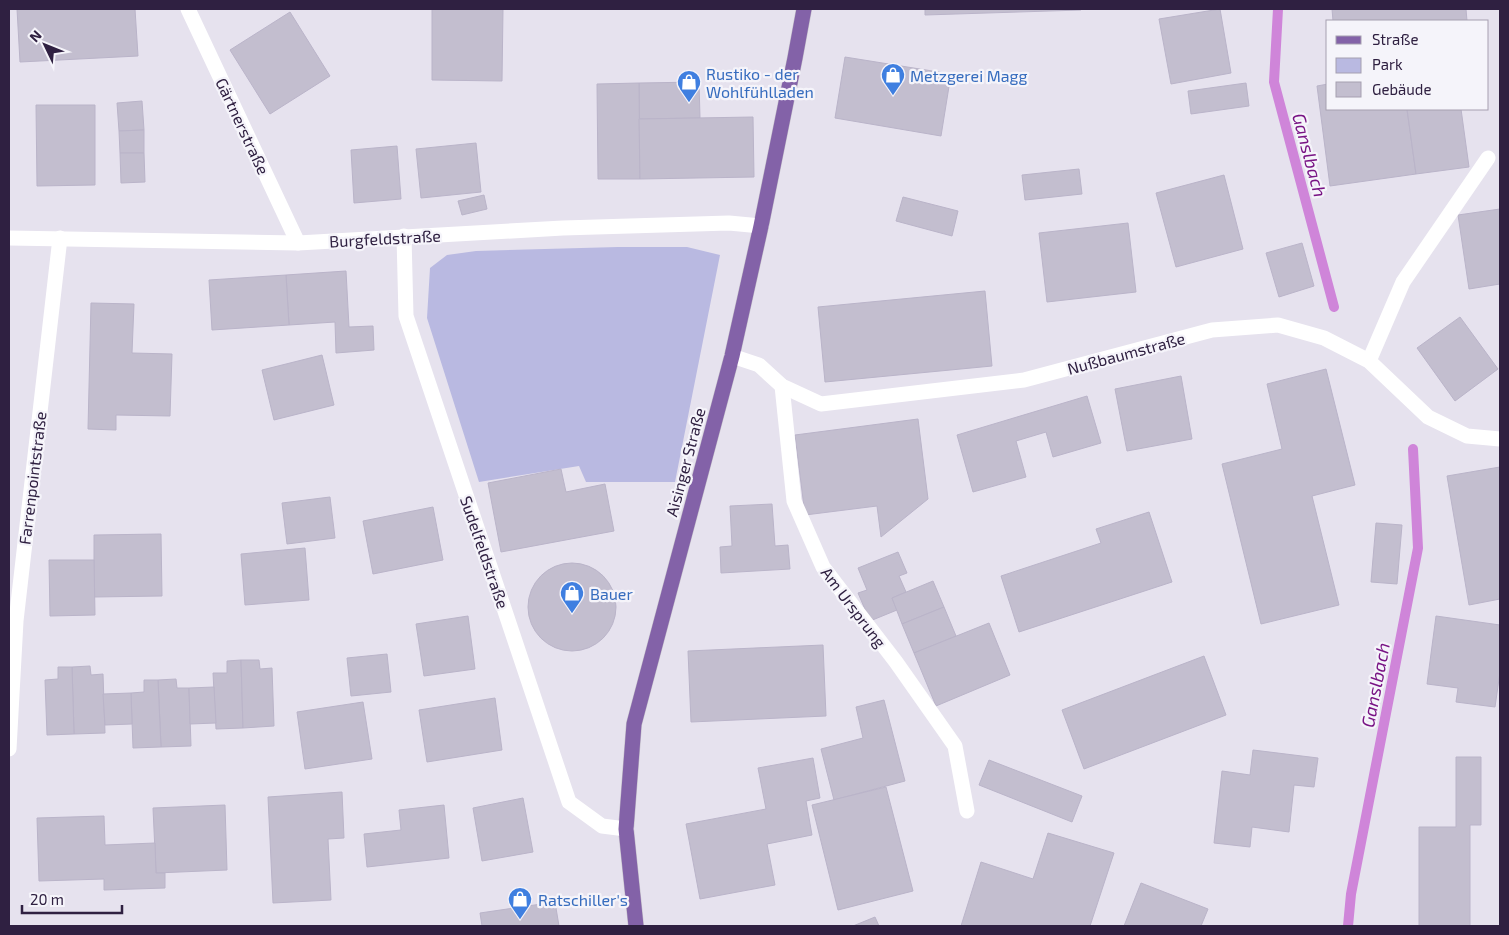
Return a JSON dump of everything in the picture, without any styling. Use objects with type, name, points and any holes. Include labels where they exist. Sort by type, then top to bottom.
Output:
[{"type":"main road","name":"Aisinger Straße","points":[[636,926],[626,830],[634,724],[732,356],[761,226],[804,9]]},
{"type":"street","name":"Gärtnerstraße","points":[[188,9],[298,243]]},
{"type":"street","points":[[1369,361],[1403,282],[1488,158]]},
{"type":"street","name":"Burgfeldstraße","points":[[9,238],[298,243],[563,228],[729,223],[761,226]]},
{"type":"street","name":"Sudelfeldstraße","points":[[404,236],[406,316],[569,802],[602,826],[626,830]]},
{"type":"street","name":"Farrenpointstraße","points":[[9,749],[12,621],[60,238]]},
{"type":"street","name":"Nußbaumstraße","points":[[732,356],[759,366],[782,386],[821,404],[1024,380],[1212,330],[1278,325],[1324,338],[1369,361],[1428,417],[1467,436],[1500,439]]},
{"type":"street","name":"Am Ursprung","points":[[782,386],[794,501],[823,567],[896,662],[955,746],[967,812]]},
{"type":"green space","points":[[687,247],[720,255],[675,482],[586,482],[579,466],[479,482],[427,318],[430,268],[447,255],[476,251]]},
{"type":"building","points":[[17,9],[135,9],[138,56],[20,62]]},
{"type":"building","points":[[432,9],[503,9],[502,81],[432,80]]},
{"type":"building","points":[[925,9],[1081,9],[1081,10],[925,15]]},
{"type":"building","points":[[1220,9],[1231,73],[1171,84],[1159,19]]},
{"type":"building","points":[[1332,9],[1466,9],[1467,20],[1333,20]]},
{"type":"building","points":[[290,12],[330,76],[270,114],[230,50]]},
{"type":"building","name":"Metzgerei Magg","points":[[845,57],[951,74],[941,136],[835,118]]},
{"type":"building","points":[[699,82],[700,118],[639,119],[639,83]]},
{"type":"building","points":[[639,83],[640,179],[598,179],[597,84]]},
{"type":"building","points":[[1246,83],[1249,106],[1191,114],[1188,91]]},
{"type":"building","points":[[1326,84],[1326,110],[1407,110],[1416,174],[1330,186],[1317,86]]},
{"type":"building","points":[[142,101],[144,130],[119,131],[117,103]]},
{"type":"building","points":[[36,105],[95,105],[95,185],[37,186]]},
{"type":"building","points":[[1407,110],[1461,110],[1469,167],[1416,174]]},
{"type":"building","points":[[753,117],[754,177],[640,179],[639,119]]},
{"type":"building","points":[[144,130],[144,153],[120,153],[119,131]]},
{"type":"building","points":[[476,143],[481,192],[421,198],[416,149]]},
{"type":"building","points":[[397,146],[401,199],[354,203],[351,150]]},
{"type":"building","points":[[120,153],[144,153],[145,182],[121,183]]},
{"type":"building","points":[[1079,169],[1082,194],[1025,200],[1022,175]]},
{"type":"building","points":[[1224,175],[1243,249],[1176,267],[1156,193]]},
{"type":"building","points":[[484,195],[487,209],[462,215],[458,201]]},
{"type":"building","points":[[903,197],[958,211],[952,236],[896,221]]},
{"type":"building","points":[[1500,209],[1500,284],[1469,289],[1458,215]]},
{"type":"building","points":[[1128,223],[1136,292],[1047,302],[1039,233]]},
{"type":"building","points":[[1302,243],[1314,286],[1279,297],[1266,253]]},
{"type":"building","points":[[346,271],[349,327],[373,326],[374,350],[336,353],[335,322],[289,325],[286,275]]},
{"type":"building","points":[[286,275],[289,325],[212,330],[209,280]]},
{"type":"building","points":[[985,291],[992,366],[825,382],[818,307]]},
{"type":"building","points":[[91,303],[134,304],[132,353],[172,354],[170,416],[116,415],[116,430],[88,429]]},
{"type":"building","points":[[1460,317],[1498,369],[1455,401],[1417,348]]},
{"type":"building","points":[[322,355],[334,405],[274,420],[262,370]]},
{"type":"building","points":[[1326,369],[1355,485],[1312,496],[1339,605],[1261,624],[1222,464],[1282,449],[1267,384]]},
{"type":"building","points":[[1181,376],[1192,439],[1127,451],[1115,389]]},
{"type":"building","points":[[1087,396],[1101,443],[1053,457],[1046,432],[1016,441],[1026,477],[973,492],[957,435]]},
{"type":"building","points":[[918,419],[928,499],[881,537],[877,506],[805,515],[795,435]]},
{"type":"building","points":[[1500,467],[1500,599],[1469,605],[1447,476]]},
{"type":"building","points":[[561,469],[566,492],[605,484],[614,531],[501,552],[488,483]]},
{"type":"building","points":[[330,497],[335,538],[287,544],[282,503]]},
{"type":"building","points":[[772,504],[775,546],[788,545],[790,569],[721,573],[720,547],[732,546],[730,506]]},
{"type":"building","points":[[433,507],[443,560],[373,574],[363,521]]},
{"type":"building","points":[[1149,512],[1172,582],[1019,632],[1001,576],[1101,543],[1096,529]]},
{"type":"building","points":[[1376,523],[1402,525],[1397,584],[1371,582]]},
{"type":"building","points":[[161,534],[162,596],[94,597],[94,535]]},
{"type":"building","points":[[305,548],[309,600],[245,605],[241,554]]},
{"type":"building","points":[[898,552],[907,573],[899,576],[906,592],[892,598],[897,610],[870,621],[858,593],[867,590],[858,568]]},
{"type":"building","points":[[49,560],[94,560],[95,615],[50,616]]},
{"type":"building","name":"Bauer","points":[[572,563],[589,566],[597,570],[609,582],[613,590],[616,607],[613,624],[609,632],[597,644],[589,648],[572,651],[555,648],[547,644],[535,632],[531,624],[528,607],[531,590],[535,582],[547,570],[555,566]]},
{"type":"building","points":[[933,581],[944,607],[902,624],[892,598]]},
{"type":"building","points":[[944,607],[956,636],[914,653],[902,624]]},
{"type":"building","points":[[468,616],[475,669],[424,676],[416,624]]},
{"type":"building","points":[[1436,616],[1500,625],[1500,672],[1495,707],[1456,702],[1458,688],[1427,684]]},
{"type":"building","points":[[989,623],[1010,675],[936,706],[914,653]]},
{"type":"building","points":[[823,645],[826,716],[691,722],[688,651]]},
{"type":"building","points":[[387,654],[391,692],[351,696],[347,658]]},
{"type":"building","points":[[1204,656],[1226,715],[1084,769],[1062,710]]},
{"type":"building","points":[[241,660],[243,728],[216,729],[213,673],[227,673],[227,661]]},
{"type":"building","points":[[241,660],[259,660],[260,669],[272,668],[274,726],[243,728]]},
{"type":"building","points":[[90,666],[91,675],[103,674],[105,733],[74,734],[72,667]]},
{"type":"building","points":[[58,667],[72,667],[74,734],[47,735],[45,680],[58,679]]},
{"type":"building","points":[[176,679],[177,688],[189,688],[191,746],[161,747],[158,680]]},
{"type":"building","points":[[144,680],[158,680],[161,747],[133,748],[131,693],[144,692]]},
{"type":"building","points":[[214,687],[216,723],[190,724],[189,688]]},
{"type":"building","points":[[131,693],[132,724],[105,725],[103,694]]},
{"type":"building","points":[[495,698],[502,750],[427,762],[419,710]]},
{"type":"building","points":[[884,700],[905,781],[834,800],[821,749],[863,738],[856,707]]},
{"type":"building","points":[[363,702],[372,759],[305,769],[297,712]]},
{"type":"building","points":[[1253,750],[1318,758],[1314,787],[1294,785],[1289,832],[1252,827],[1250,847],[1214,843],[1222,771],[1250,775]]},
{"type":"building","points":[[1456,757],[1481,757],[1481,825],[1470,825],[1470,926],[1419,926],[1419,827],[1456,827]]},
{"type":"building","points":[[813,758],[820,798],[806,801],[812,835],[767,844],[775,885],[700,899],[686,824],[766,809],[758,768]]},
{"type":"building","points":[[989,760],[1082,796],[1072,822],[979,785]]},
{"type":"building","points":[[886,787],[913,891],[838,910],[812,805]]},
{"type":"building","points":[[342,792],[344,838],[328,839],[331,900],[273,903],[268,797]]},
{"type":"building","points":[[523,798],[533,852],[482,861],[473,808]]},
{"type":"building","points":[[225,805],[227,870],[156,873],[153,808]]},
{"type":"building","points":[[444,805],[449,858],[367,867],[364,834],[401,830],[399,810]]},
{"type":"building","points":[[104,816],[105,845],[155,843],[156,873],[165,873],[165,888],[104,890],[104,879],[39,881],[37,818]]},
{"type":"building","points":[[1048,833],[1114,853],[1090,926],[961,926],[981,862],[1033,879]]},
{"type":"building","points":[[1141,883],[1208,909],[1201,926],[1124,926]]},
{"type":"building","name":"Ratschiller's","points":[[555,902],[559,926],[482,926],[480,913]]},
{"type":"building","points":[[875,917],[879,926],[853,926]]},
{"type":"waterway","name":"Ganslbach","points":[[1278,9],[1274,82],[1334,307]]},
{"type":"waterway","name":"Ganslbach","points":[[1348,926],[1351,894],[1418,548],[1413,449]]},
{"type":"place","name":"Metzgerei Magg","points":[[893,96]]},
{"type":"place","name":"Rustiko - der Wohlfühlladen","points":[[689,103]]},
{"type":"place","name":"Bauer","points":[[572,614]]},
{"type":"place","name":"Ratschiller's","points":[[520,920]]}]
